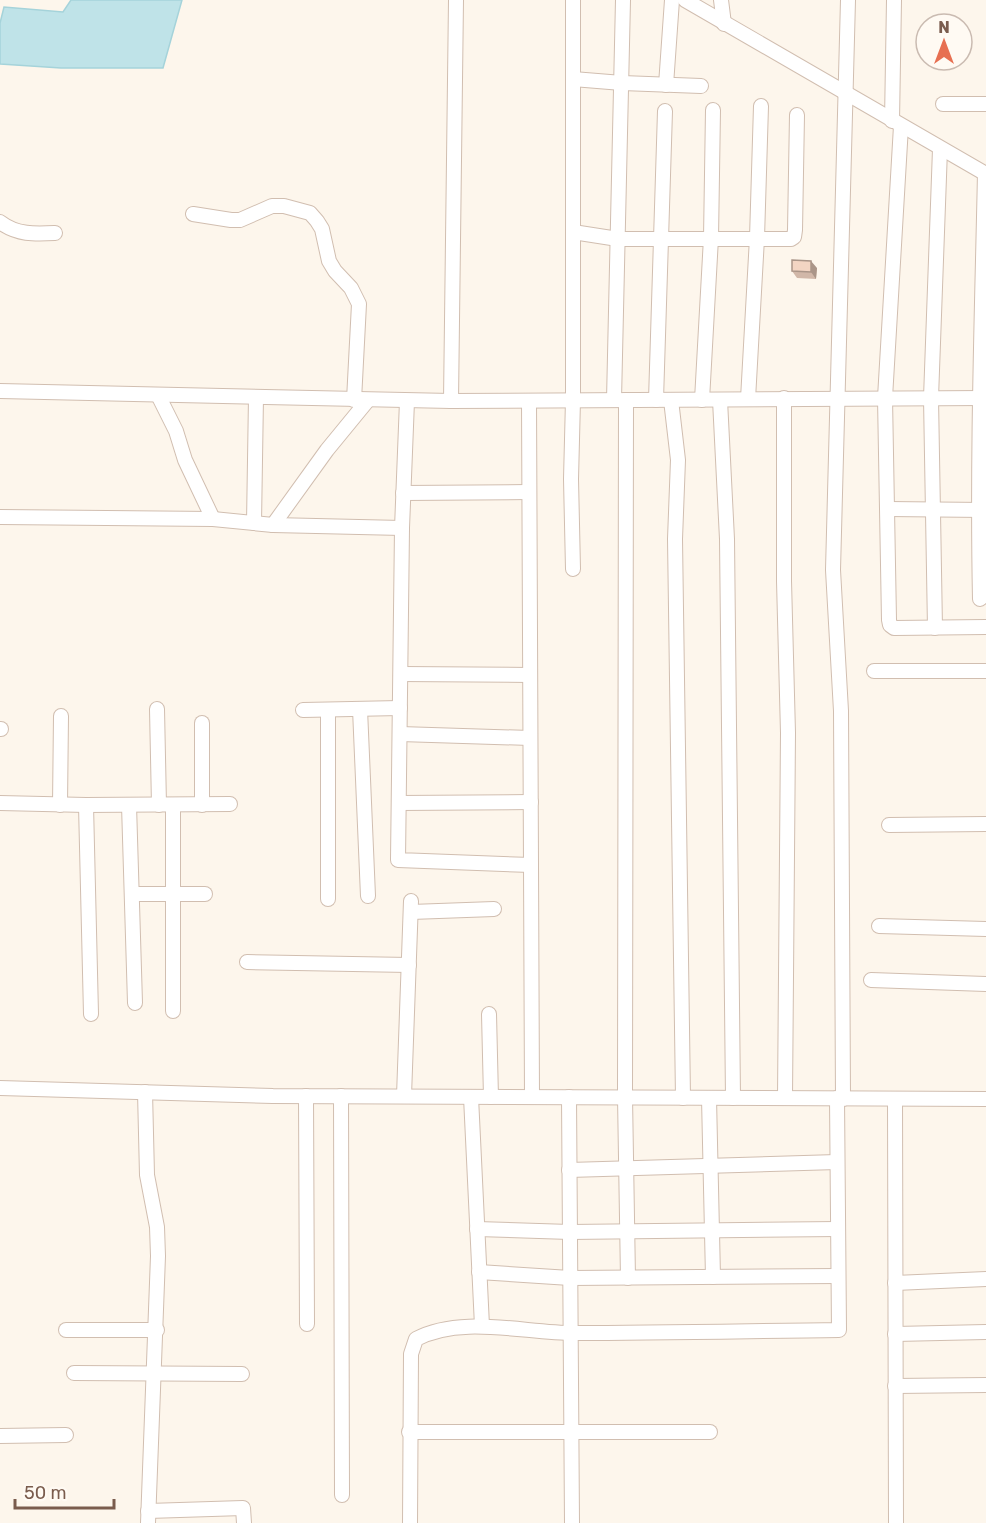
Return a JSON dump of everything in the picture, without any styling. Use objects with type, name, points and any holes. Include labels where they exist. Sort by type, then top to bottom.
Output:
[{"type":"street","points":[[451,401],[456,0]]},
{"type":"street","points":[[573,0],[571,479],[573,569]]},
{"type":"street","points":[[623,0],[618,239],[628,1278]]},
{"type":"street","points":[[666,85],[672,0]]},
{"type":"street","points":[[685,0],[986,174],[980,599]]},
{"type":"street","points":[[722,0],[724,24]]},
{"type":"street","points":[[410,1523],[411,1354],[416,1339],[430,1331],[482,1326],[571,1333],[839,1330],[837,1162],[840,1098],[841,711],[833,570],[848,0]]},
{"type":"street","points":[[894,0],[896,124],[885,398],[890,625],[894,628],[986,627]]},
{"type":"street","points":[[573,79],[701,86]]},
{"type":"street","points":[[943,104],[986,104]]},
{"type":"street","points":[[748,399],[757,238],[761,106]]},
{"type":"street","points":[[702,400],[711,238],[713,110]]},
{"type":"street","points":[[656,400],[665,111]]},
{"type":"street","points":[[573,232],[618,239],[794,237],[797,115]]},
{"type":"street","points":[[935,628],[931,398],[940,149]]},
{"type":"street","points":[[193,213],[240,220],[272,206],[284,206],[310,213],[317,220],[322,229],[329,261],[351,288],[359,304],[354,400]]},
{"type":"street","points":[[0,222],[30,234],[55,233]]},
{"type":"street","points":[[0,391],[406,401],[983,398]]},
{"type":"street","points":[[158,395],[176,431],[185,460],[213,519]]},
{"type":"street","points":[[254,523],[256,397]]},
{"type":"street","points":[[784,399],[784,569],[788,733],[785,1098]]},
{"type":"street","points":[[273,525],[327,450],[368,400]]},
{"type":"street","points":[[671,400],[678,460],[675,539],[683,1098]]},
{"type":"street","points":[[720,400],[727,539],[733,1098]]},
{"type":"street","points":[[406,401],[398,860],[531,866]]},
{"type":"street","points":[[529,401],[532,1097]]},
{"type":"street","points":[[403,493],[529,492]]},
{"type":"street","points":[[888,509],[982,510]]},
{"type":"street","points":[[0,517],[213,519],[273,525],[402,528]]},
{"type":"street","points":[[874,671],[986,671]]},
{"type":"street","points":[[401,674],[530,675]]},
{"type":"street","points":[[303,710],[400,708]]},
{"type":"street","points":[[157,709],[173,894],[173,1011]]},
{"type":"street","points":[[360,709],[368,896]]},
{"type":"street","points":[[328,710],[328,899]]},
{"type":"street","points":[[60,805],[61,716]]},
{"type":"street","points":[[202,723],[202,804]]},
{"type":"street","points":[[400,734],[530,738]]},
{"type":"street","points":[[399,803],[531,802]]},
{"type":"street","points":[[0,803],[230,804]]},
{"type":"street","points":[[86,805],[91,1014]]},
{"type":"street","points":[[129,805],[135,1003]]},
{"type":"street","points":[[889,825],[986,824]]},
{"type":"street","points":[[132,894],[205,894]]},
{"type":"street","points":[[404,1096],[411,906],[494,909]]},
{"type":"street","points":[[879,926],[986,928]]},
{"type":"street","points":[[247,962],[409,965]]},
{"type":"street","points":[[871,980],[986,984]]},
{"type":"street","points":[[489,1014],[491,1097]]},
{"type":"street","points":[[0,1088],[306,1096],[986,1099]]},
{"type":"street","points":[[145,1092],[147,1175],[157,1227],[157,1330],[148,1517],[243,1508],[244,1523]]},
{"type":"street","points":[[306,1096],[307,1324]]},
{"type":"street","points":[[341,1096],[342,1495]]},
{"type":"street","points":[[471,1097],[482,1326]]},
{"type":"street","points":[[568,1097],[572,1523]]},
{"type":"street","points":[[710,1098],[713,1277]]},
{"type":"street","points":[[895,1099],[896,1523]]},
{"type":"street","points":[[569,1170],[837,1162]]},
{"type":"street","points":[[477,1228],[570,1232],[838,1229]]},
{"type":"street","points":[[479,1272],[570,1278],[838,1276]]},
{"type":"street","points":[[895,1283],[986,1279]]},
{"type":"street","points":[[66,1330],[157,1330]]},
{"type":"street","points":[[895,1334],[986,1332]]},
{"type":"street","points":[[74,1373],[242,1374]]},
{"type":"street","points":[[895,1386],[986,1385]]},
{"type":"street","points":[[409,1432],[710,1432]]},
{"type":"street","points":[[0,1436],[66,1435]]},
{"type":"water","points":[[71,0],[182,0],[163,68],[61,68],[0,64],[0,23],[4,7],[63,12]]},
{"type":"building","points":[[792,260],[811,261],[811,272],[792,271]]}]
